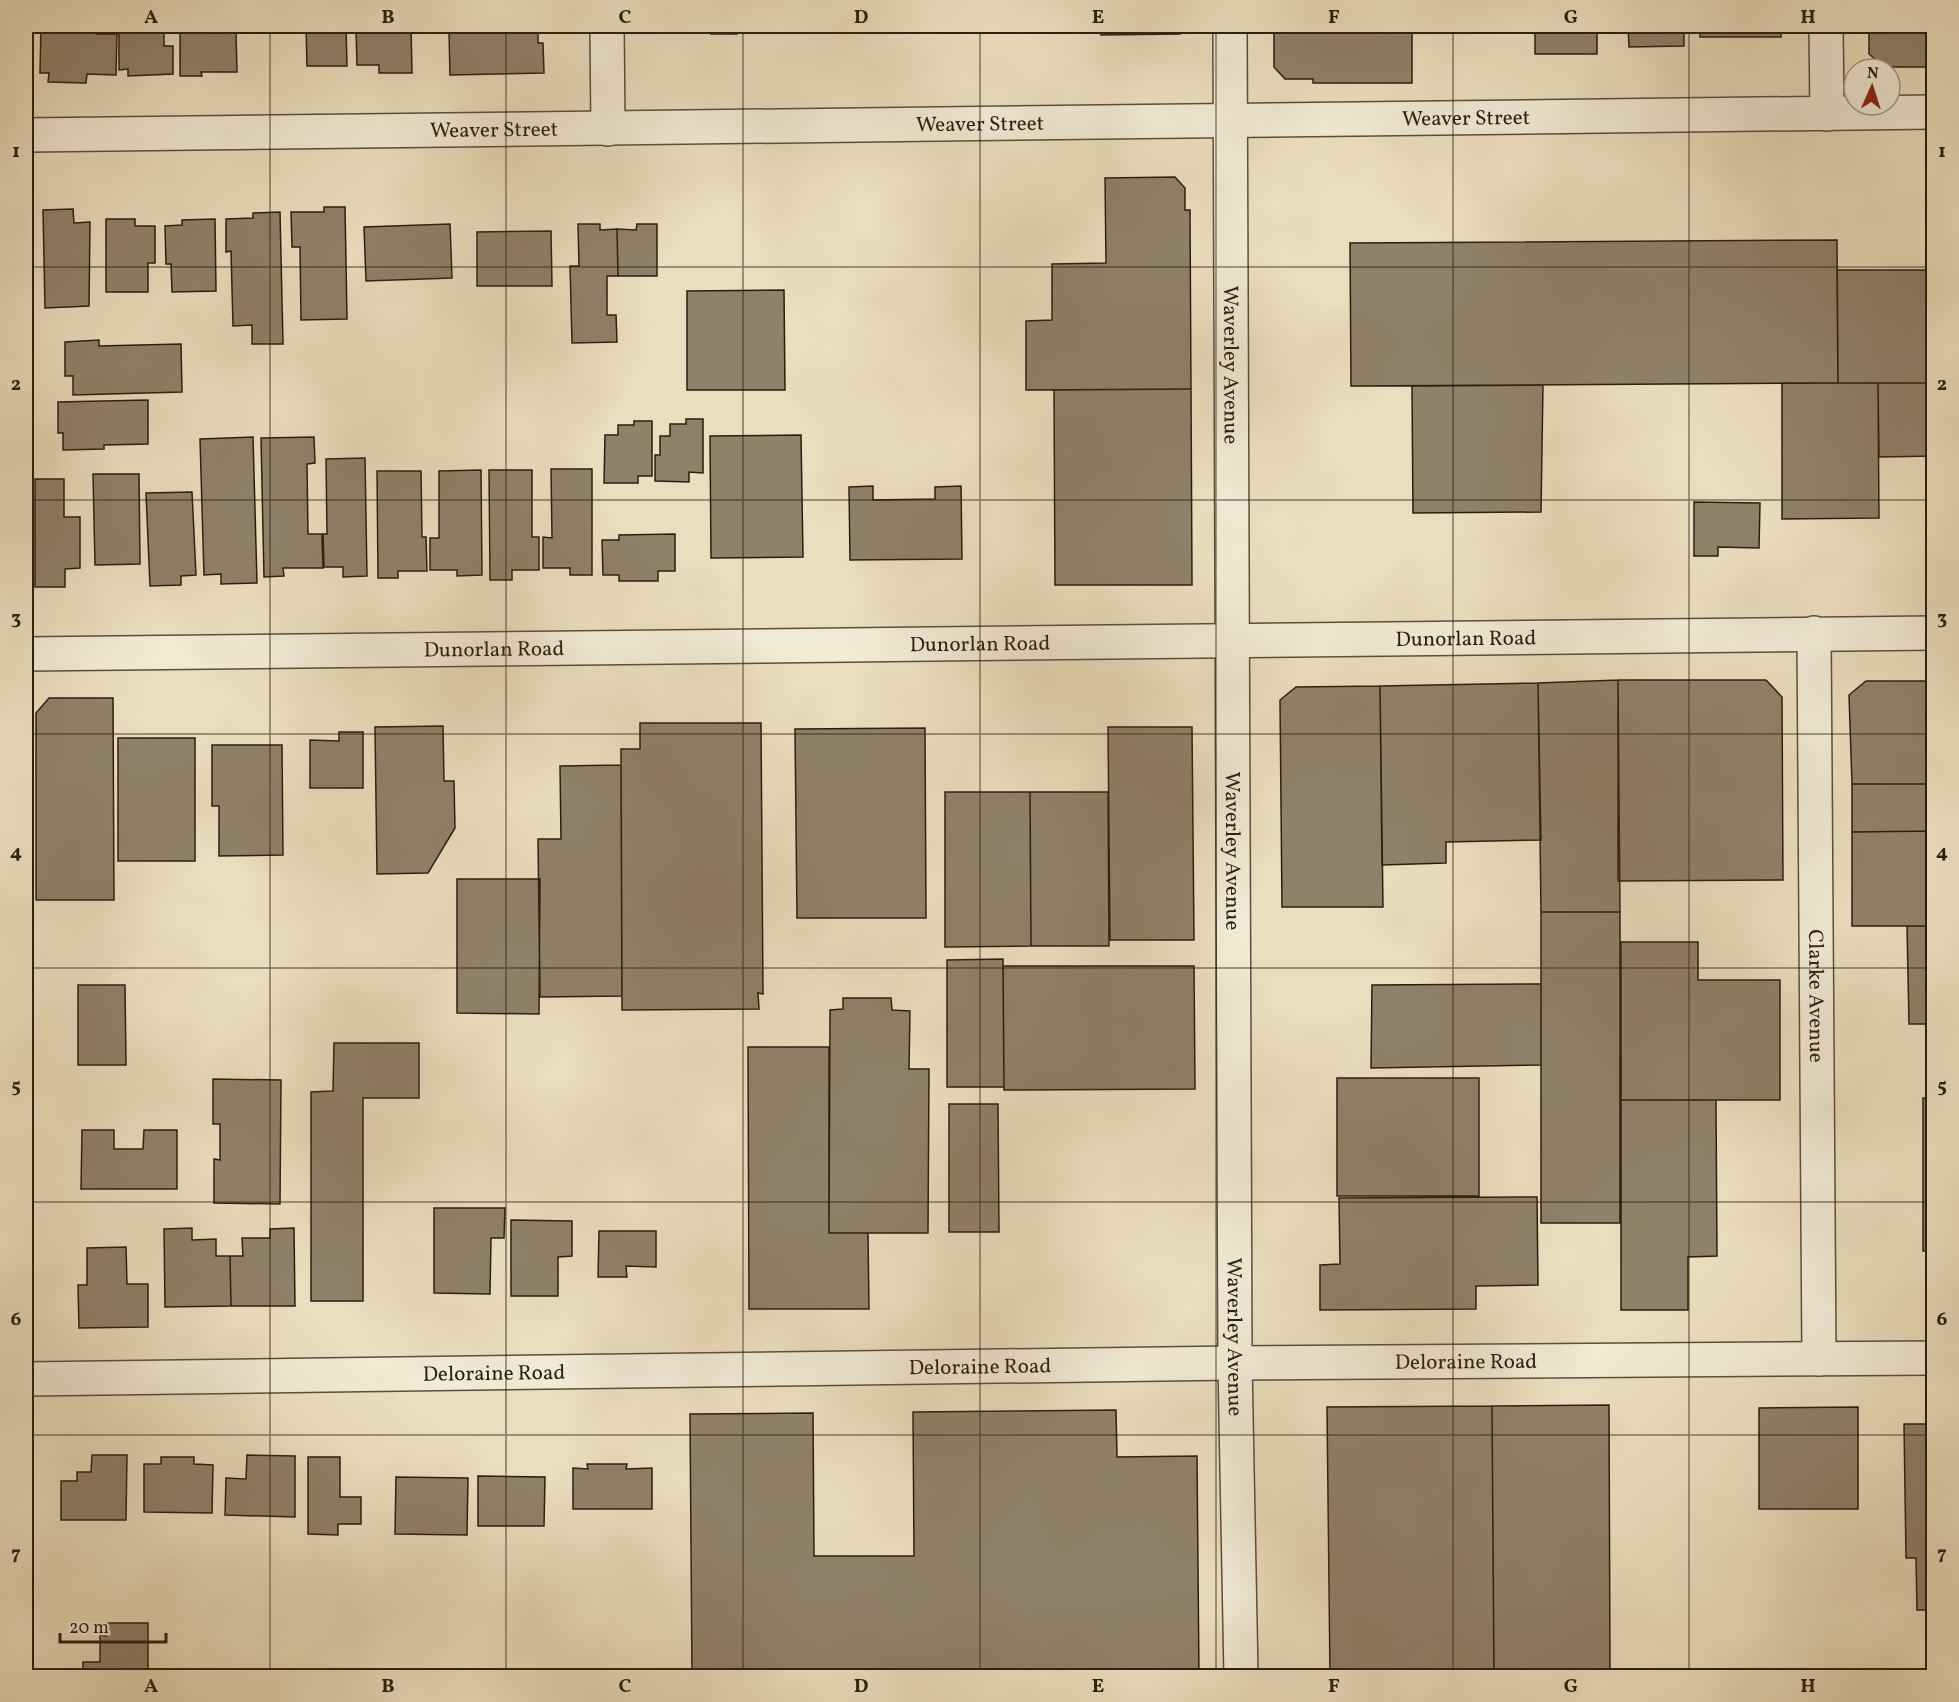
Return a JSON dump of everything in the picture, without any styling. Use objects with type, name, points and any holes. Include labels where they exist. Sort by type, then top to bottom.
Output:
[{"type":"street","points":[[607,26],[608,129]]},
{"type":"street","name":"Waverley Avenue","points":[[1230,26],[1235,1363],[1241,1677]]},
{"type":"street","points":[[1826,26],[1827,114]]},
{"type":"street","name":"Weaver Street","points":[[26,135],[1934,112]]},
{"type":"street","name":"Clarke Avenue","points":[[1814,633],[1818,1359]]},
{"type":"street","name":"Dunorlan Road","points":[[26,654],[1934,633]]},
{"type":"street","name":"Deloraine Road","points":[[26,1379],[1235,1363],[1934,1358]]},
{"type":"building","points":[[41,26],[98,26],[97,34],[117,34],[116,75],[87,74],[86,83],[48,82],[49,73],[40,73]]},
{"type":"building","points":[[119,26],[164,26],[164,46],[173,46],[173,74],[128,76],[128,69],[119,70]]},
{"type":"building","points":[[180,26],[226,26],[226,32],[236,32],[237,72],[201,72],[202,76],[180,76]]},
{"type":"building","points":[[306,26],[346,26],[347,66],[307,66]]},
{"type":"building","points":[[367,26],[411,26],[412,73],[379,73],[379,65],[357,65],[356,30],[367,30]]},
{"type":"building","points":[[497,26],[538,26],[538,43],[543,43],[544,73],[450,75],[449,32],[497,32]]},
{"type":"building","points":[[711,26],[737,26],[737,34],[711,34]]},
{"type":"building","points":[[1100,26],[1180,26],[1180,34],[1101,35]]},
{"type":"building","points":[[1274,26],[1305,26],[1305,28],[1274,28]]},
{"type":"building","points":[[1305,26],[1412,26],[1412,83],[1313,83],[1313,79],[1285,79],[1274,67],[1274,28],[1305,28]]},
{"type":"building","points":[[1535,26],[1597,26],[1597,54],[1535,54]]},
{"type":"building","points":[[1628,26],[1684,26],[1684,46],[1629,47]]},
{"type":"building","points":[[1700,26],[1781,26],[1781,37],[1700,37]]},
{"type":"building","points":[[1869,26],[1934,26],[1934,67],[1902,67],[1902,57],[1872,57],[1869,54]]},
{"type":"building","points":[[1175,177],[1185,188],[1185,210],[1190,210],[1191,389],[1026,390],[1026,321],[1052,320],[1052,264],[1106,263],[1105,178]]},
{"type":"building","points":[[324,207],[345,207],[347,319],[301,320],[300,247],[292,247],[291,212],[324,212]]},
{"type":"building","points":[[73,209],[74,223],[90,222],[89,306],[45,308],[43,210]]},
{"type":"building","points":[[280,212],[283,344],[252,344],[252,325],[233,326],[231,251],[226,252],[226,219],[253,218],[253,213]]},
{"type":"building","points":[[106,219],[135,219],[135,226],[155,226],[155,263],[148,263],[148,292],[106,292]]},
{"type":"building","points":[[215,219],[216,291],[172,292],[171,264],[166,264],[165,226],[182,225],[182,220]]},
{"type":"building","points":[[450,224],[452,278],[366,281],[364,227]]},
{"type":"building","points":[[578,224],[600,224],[600,230],[617,229],[618,276],[607,276],[607,315],[616,315],[617,342],[572,343],[570,266],[579,266]]},
{"type":"building","points":[[637,224],[657,224],[657,276],[618,276],[617,229],[636,230]]},
{"type":"building","points":[[551,231],[552,286],[477,286],[477,232]]},
{"type":"building","points":[[1837,240],[1838,383],[1351,386],[1350,243]]},
{"type":"building","points":[[1837,270],[1934,270],[1934,383],[1838,383]]},
{"type":"building","points":[[784,290],[785,390],[687,390],[687,291]]},
{"type":"building","points":[[99,340],[99,346],[181,344],[182,392],[73,395],[73,376],[65,376],[65,342]]},
{"type":"building","points":[[1782,383],[1878,383],[1879,518],[1782,519]]},
{"type":"building","points":[[1878,383],[1934,383],[1934,456],[1879,457]]},
{"type":"building","points":[[1543,385],[1541,512],[1413,513],[1412,386]]},
{"type":"building","points":[[1191,389],[1192,585],[1055,585],[1054,390]]},
{"type":"building","points":[[148,400],[148,444],[104,445],[104,449],[63,450],[63,433],[58,433],[58,402]]},
{"type":"building","points":[[686,419],[703,419],[703,473],[689,472],[689,482],[655,481],[655,455],[660,455],[660,436],[670,436],[670,424],[686,424]]},
{"type":"building","points":[[634,421],[652,421],[652,476],[638,476],[638,483],[604,483],[605,435],[618,435],[618,425],[634,425]]},
{"type":"building","points":[[801,435],[803,557],[711,558],[710,436]]},
{"type":"building","points":[[253,437],[257,583],[221,584],[221,574],[204,575],[200,439]]},
{"type":"building","points":[[314,437],[315,463],[307,464],[308,534],[322,534],[323,568],[283,568],[284,576],[264,577],[261,438]]},
{"type":"building","points":[[365,458],[367,576],[343,577],[343,567],[324,567],[323,534],[327,534],[326,459]]},
{"type":"building","points":[[551,469],[592,469],[592,575],[570,575],[570,568],[543,568],[543,537],[552,538]]},
{"type":"building","points":[[481,470],[482,575],[457,576],[457,570],[430,570],[430,538],[439,538],[439,471]]},
{"type":"building","points":[[489,470],[532,470],[532,537],[539,537],[539,570],[512,570],[512,580],[490,580]]},
{"type":"building","points":[[377,471],[421,471],[422,537],[426,537],[427,571],[398,571],[398,578],[378,578]]},
{"type":"building","points":[[93,474],[139,474],[140,564],[95,565]]},
{"type":"building","points":[[35,479],[64,479],[64,517],[80,517],[80,568],[65,569],[65,587],[35,587]]},
{"type":"building","points":[[873,486],[873,500],[935,499],[935,487],[961,486],[962,559],[850,560],[849,487]]},
{"type":"building","points":[[192,492],[196,575],[181,576],[181,585],[150,586],[146,493]]},
{"type":"building","points":[[1694,502],[1760,503],[1759,548],[1718,547],[1718,556],[1694,556]]},
{"type":"building","points":[[675,534],[675,571],[658,571],[658,581],[619,581],[619,575],[603,575],[602,540],[619,540],[619,535]]},
{"type":"building","points":[[1618,680],[1620,912],[1541,912],[1538,683]]},
{"type":"building","points":[[1618,680],[1766,680],[1782,697],[1783,880],[1618,881]]},
{"type":"building","points":[[1866,681],[1934,681],[1934,784],[1852,784],[1849,695]]},
{"type":"building","points":[[1538,683],[1541,840],[1446,842],[1446,863],[1382,865],[1380,686]]},
{"type":"building","points":[[1380,686],[1383,907],[1282,907],[1280,700],[1296,687]]},
{"type":"building","points":[[49,698],[113,698],[114,900],[36,900],[36,713]]},
{"type":"building","points":[[640,723],[761,723],[763,994],[758,993],[759,1009],[622,1010],[621,749],[640,749]]},
{"type":"building","points":[[443,726],[444,781],[454,781],[455,828],[428,873],[377,874],[375,727]]},
{"type":"building","points":[[1108,727],[1192,727],[1194,940],[1110,940]]},
{"type":"building","points":[[925,728],[926,918],[797,918],[795,729]]},
{"type":"building","points":[[339,732],[363,732],[363,788],[310,788],[310,740],[339,741]]},
{"type":"building","points":[[118,738],[195,738],[195,861],[118,861]]},
{"type":"building","points":[[212,745],[282,745],[283,855],[219,856],[219,806],[212,806]]},
{"type":"building","points":[[621,765],[622,996],[540,997],[538,839],[561,839],[560,766]]},
{"type":"building","points":[[1852,784],[1934,784],[1934,831],[1852,832]]},
{"type":"building","points":[[945,792],[1030,792],[1031,946],[945,947]]},
{"type":"building","points":[[1030,792],[1108,792],[1109,946],[1031,946]]},
{"type":"building","points":[[1934,831],[1934,926],[1852,926],[1852,832]]},
{"type":"building","points":[[457,879],[540,879],[539,1014],[457,1013]]},
{"type":"building","points":[[1541,912],[1620,912],[1620,1223],[1541,1223]]},
{"type":"building","points":[[1907,926],[1934,926],[1934,1024],[1909,1024]]},
{"type":"building","points":[[1621,942],[1698,942],[1698,980],[1780,980],[1780,1100],[1621,1100]]},
{"type":"building","points":[[1003,959],[1004,1087],[947,1087],[947,960]]},
{"type":"building","points":[[1003,966],[1194,966],[1195,1089],[1004,1090]]},
{"type":"building","points":[[1541,984],[1541,1065],[1371,1068],[1372,985]]},
{"type":"building","points":[[78,985],[125,985],[126,1065],[78,1065]]},
{"type":"building","points":[[843,998],[891,998],[892,1010],[910,1011],[909,1069],[929,1069],[928,1233],[829,1233],[830,1010],[843,1009]]},
{"type":"building","points":[[334,1043],[419,1043],[419,1098],[363,1098],[363,1301],[311,1301],[311,1092],[333,1091]]},
{"type":"building","points":[[748,1047],[829,1047],[829,1233],[868,1233],[869,1309],[749,1309]]},
{"type":"building","points":[[1337,1078],[1479,1078],[1479,1196],[1337,1196]]},
{"type":"building","points":[[213,1079],[281,1080],[280,1204],[214,1203],[214,1159],[220,1160],[220,1124],[213,1124]]},
{"type":"building","points":[[1923,1098],[1934,1098],[1934,1251],[1923,1251]]},
{"type":"building","points":[[1621,1100],[1716,1100],[1717,1256],[1688,1257],[1688,1310],[1621,1310]]},
{"type":"building","points":[[949,1104],[998,1104],[999,1232],[949,1232]]},
{"type":"building","points":[[82,1130],[114,1130],[114,1149],[143,1149],[144,1130],[177,1130],[177,1189],[81,1189]]},
{"type":"building","points":[[1537,1197],[1538,1285],[1476,1286],[1476,1309],[1320,1310],[1320,1265],[1340,1264],[1339,1198]]},
{"type":"building","points":[[434,1208],[505,1208],[504,1238],[491,1238],[490,1294],[434,1293]]},
{"type":"building","points":[[511,1220],[572,1221],[572,1256],[558,1257],[558,1296],[511,1296]]},
{"type":"building","points":[[192,1228],[192,1240],[216,1239],[216,1256],[230,1256],[231,1306],[165,1307],[164,1229]]},
{"type":"building","points":[[294,1228],[295,1306],[231,1306],[230,1256],[243,1256],[242,1238],[270,1238],[270,1229]]},
{"type":"building","points":[[599,1231],[656,1231],[656,1267],[626,1266],[627,1277],[598,1277]]},
{"type":"building","points":[[126,1247],[127,1284],[148,1284],[148,1327],[79,1328],[78,1285],[87,1285],[87,1248]]},
{"type":"building","points":[[1609,1405],[1610,1676],[1494,1676],[1492,1406]]},
{"type":"building","points":[[1492,1406],[1494,1676],[1330,1676],[1327,1407]]},
{"type":"building","points":[[1858,1407],[1858,1509],[1759,1509],[1759,1408]]},
{"type":"building","points":[[1116,1410],[1117,1457],[1197,1456],[1199,1676],[692,1676],[690,1414],[813,1413],[814,1556],[914,1556],[913,1412]]},
{"type":"building","points":[[1904,1424],[1934,1424],[1934,1610],[1917,1610],[1916,1558],[1906,1558]]},
{"type":"building","points":[[92,1455],[127,1455],[126,1520],[61,1520],[61,1481],[77,1481],[77,1472],[91,1472]]},
{"type":"building","points":[[247,1455],[295,1456],[295,1517],[225,1515],[226,1478],[246,1479]]},
{"type":"building","points":[[161,1457],[194,1457],[194,1464],[213,1465],[212,1513],[144,1512],[144,1464],[161,1464]]},
{"type":"building","points":[[308,1457],[340,1457],[340,1497],[361,1497],[361,1524],[338,1524],[338,1535],[308,1534]]},
{"type":"building","points":[[587,1464],[627,1464],[626,1469],[652,1468],[652,1509],[573,1509],[573,1468],[588,1469]]},
{"type":"building","points":[[478,1476],[545,1477],[544,1526],[478,1526]]},
{"type":"building","points":[[396,1477],[468,1478],[467,1535],[395,1534]]},
{"type":"building","points":[[106,1623],[148,1623],[148,1676],[83,1676],[83,1662],[100,1662],[100,1635],[106,1636]]}]
